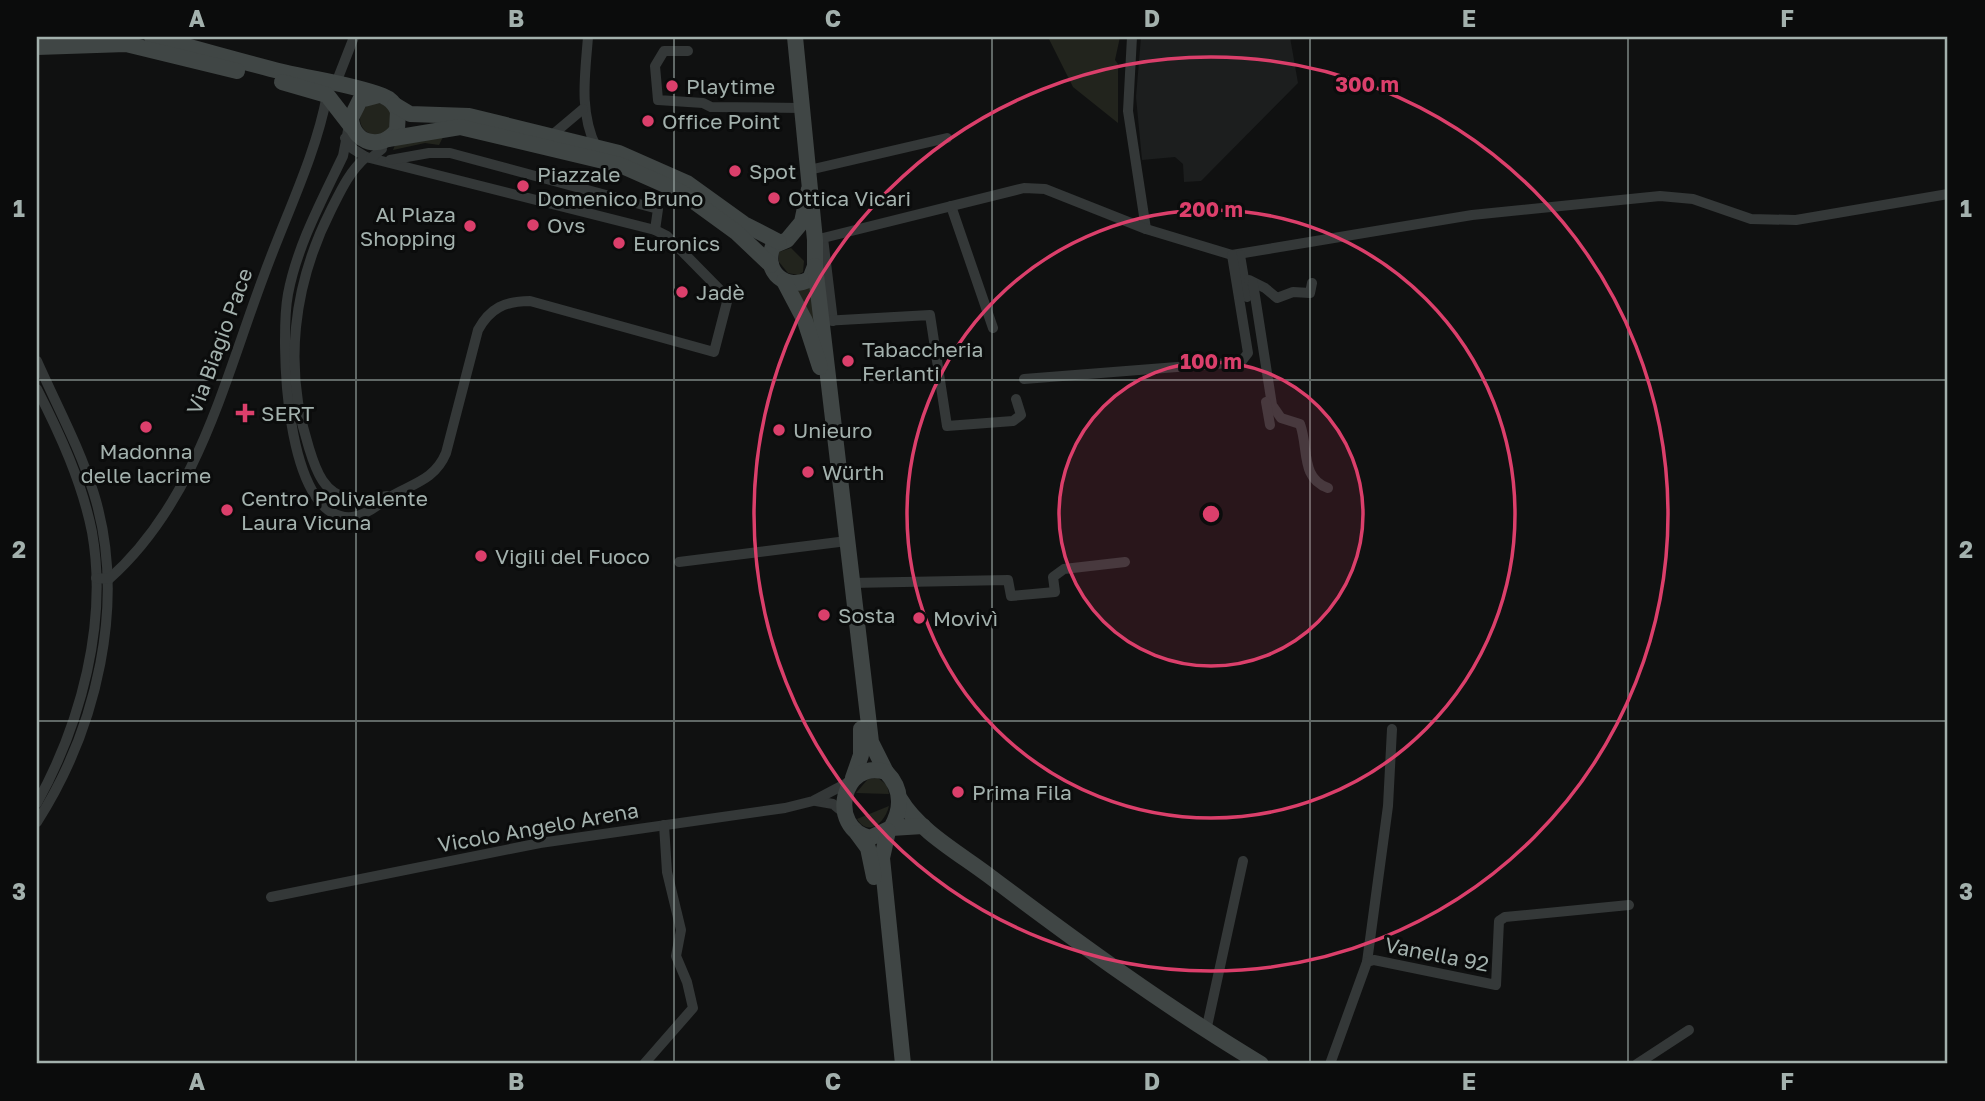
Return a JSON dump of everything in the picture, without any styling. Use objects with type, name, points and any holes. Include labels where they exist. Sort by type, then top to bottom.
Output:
[{"type":"main road","points":[[152,37],[331,89],[350,127],[369,143],[384,144],[460,127],[620,165],[681,192],[736,232],[784,281],[811,335],[833,421]]},
{"type":"main road","points":[[784,281],[801,285],[810,279],[819,239],[809,189],[795,37]]},
{"type":"main road","points":[[42,46],[138,46],[331,89],[379,95],[410,114],[469,116],[619,153],[687,183],[744,224],[783,241],[799,242],[814,262],[828,321],[833,421],[871,742],[886,772],[895,783],[900,799],[923,825],[1063,932],[1206,1031],[1261,1064]]},
{"type":"main road","points":[[350,127],[360,100],[379,95]]},
{"type":"main road","points":[[384,144],[399,124],[395,105]]},
{"type":"main road","points":[[771,265],[771,252],[802,222],[809,189]]},
{"type":"main road","points":[[858,646],[857,688],[862,744],[845,795],[845,814],[872,859],[877,898],[891,958]]},
{"type":"main road","points":[[852,780],[867,770],[886,772]]},
{"type":"main road","points":[[900,799],[882,858],[902,1064]]},
{"type":"main road","points":[[857,833],[870,838],[889,829],[923,825]]},
{"type":"street","name":"Via Biagio Pace","points":[[109,579],[129,562],[166,513],[190,471],[287,218],[331,89],[354,37]]},
{"type":"street","points":[[588,37],[583,109],[586,127],[596,148]]},
{"type":"street","points":[[1132,37],[1128,111],[1146,229]]},
{"type":"street","points":[[688,51],[664,51],[655,66],[658,100],[703,103],[711,107],[802,108]]},
{"type":"street","points":[[551,136],[583,109]]},
{"type":"street","points":[[350,127],[353,149],[368,158],[655,230],[667,236],[728,298],[715,352],[530,301],[500,305],[484,319],[478,330],[442,461],[423,482],[353,517],[333,513],[324,506],[308,480],[288,407],[283,346],[288,291],[305,239],[343,156],[350,127]]},
{"type":"street","points":[[809,170],[947,138]]},
{"type":"street","points":[[384,144],[349,174],[310,258],[297,309],[294,366],[304,433],[315,469],[324,485],[351,500],[393,495]]},
{"type":"street","points":[[384,144],[387,161]]},
{"type":"street","points":[[387,161],[417,154],[450,153],[658,209],[655,230]]},
{"type":"street","points":[[575,210],[581,188]]},
{"type":"street","points":[[1016,399],[1021,415],[1013,421],[947,426],[933,353],[930,315],[828,321],[819,239],[1024,188],[1045,189],[1146,229],[1236,255],[1472,215],[1660,196],[1693,198],[1751,219],[1796,220],[1948,194]]},
{"type":"street","points":[[951,206],[993,328]]},
{"type":"street","points":[[1236,255],[1248,280],[1272,405],[1281,418],[1300,424],[1308,470],[1316,484],[1328,488]]},
{"type":"street","points":[[1024,379],[1241,362],[1248,353],[1236,255]]},
{"type":"street","points":[[1248,280],[1265,288],[1277,298],[1293,292],[1310,293],[1312,284]]},
{"type":"street","points":[[1248,280],[1270,425]]},
{"type":"street","points":[[37,361],[40,378],[94,495],[109,579],[99,666],[89,704],[49,791],[37,803]]},
{"type":"street","points":[[37,388],[84,498],[92,533],[96,579],[95,621],[79,702],[37,822]]},
{"type":"street","points":[[37,399],[48,410]]},
{"type":"street","points":[[679,562],[847,541]]},
{"type":"street","points":[[851,583],[1008,580],[1011,596],[1055,592],[1054,577],[1064,569],[1125,562]]},
{"type":"street","points":[[96,579],[109,579]]},
{"type":"street","points":[[1367,962],[1388,806],[1392,729]]},
{"type":"street","name":"Vicolo Angelo Arena","points":[[271,897],[540,843],[785,808],[813,800],[852,780]]},
{"type":"street","points":[[813,800],[827,801],[845,814]]},
{"type":"street","points":[[643,1064],[693,1008],[687,982],[676,956],[681,930],[667,872],[664,825]]},
{"type":"street","points":[[1206,1031],[1243,861]]},
{"type":"street","name":"Vanella 92","points":[[1330,1064],[1367,962],[1374,960],[1496,985],[1499,921],[1505,917],[1629,905]]},
{"type":"street","points":[[1637,1064],[1689,1030]]},
{"type":"shaded area","points":[[1048,37],[1120,37],[1115,60],[1118,64],[1118,123],[1073,87]]},
{"type":"shaded area","points":[[1141,37],[1290,37],[1298,83],[1201,181],[1184,182],[1183,164],[1175,157],[1142,160],[1136,97]]},
{"type":"shaded area","points":[[376,103],[387,108],[392,119],[387,130],[376,135],[365,130],[360,119],[365,108]]},
{"type":"shaded area","points":[[445,133],[439,145],[425,143],[393,150],[395,145]]},
{"type":"shaded area","points":[[791,248],[804,261],[803,272],[798,275],[788,273],[779,262],[779,252]]},
{"type":"shaded area","points":[[811,286],[818,335],[796,292]]},
{"type":"shaded area","points":[[878,778],[887,785],[889,794],[856,793],[868,779]]},
{"type":"shaded area","points":[[889,806],[884,818],[876,826],[866,827],[857,819]]},
{"type":"place","name":"Playtime","points":[[672,86]]},
{"type":"place","name":"Office Point","points":[[648,121]]},
{"type":"place","name":"Spot","points":[[735,171]]},
{"type":"place","name":"Piazzale Domenico Bruno","points":[[523,186]]},
{"type":"place","name":"Ottica Vicari","points":[[774,198]]},
{"type":"place","name":"Ovs","points":[[533,225]]},
{"type":"place","name":"Al Plaza Shopping","points":[[470,226]]},
{"type":"place","name":"Euronics","points":[[619,243]]},
{"type":"place","name":"Jadè","points":[[682,292]]},
{"type":"place","name":"Tabaccheria Ferlanti","points":[[848,361]]},
{"type":"place","name":"SERT","points":[[245,413]]},
{"type":"place","name":"Madonna delle lacrime","points":[[146,427]]},
{"type":"place","name":"Unieuro","points":[[779,430]]},
{"type":"place","name":"Würth","points":[[808,472]]},
{"type":"place","name":"Centro Polivalente Laura Vicuna","points":[[227,510]]},
{"type":"place","name":"Vigili del Fuoco","points":[[481,556]]},
{"type":"place","name":"Sosta","points":[[824,615]]},
{"type":"place","name":"Movivì","points":[[919,618]]},
{"type":"place","name":"Prima Fila","points":[[958,792]]}]
